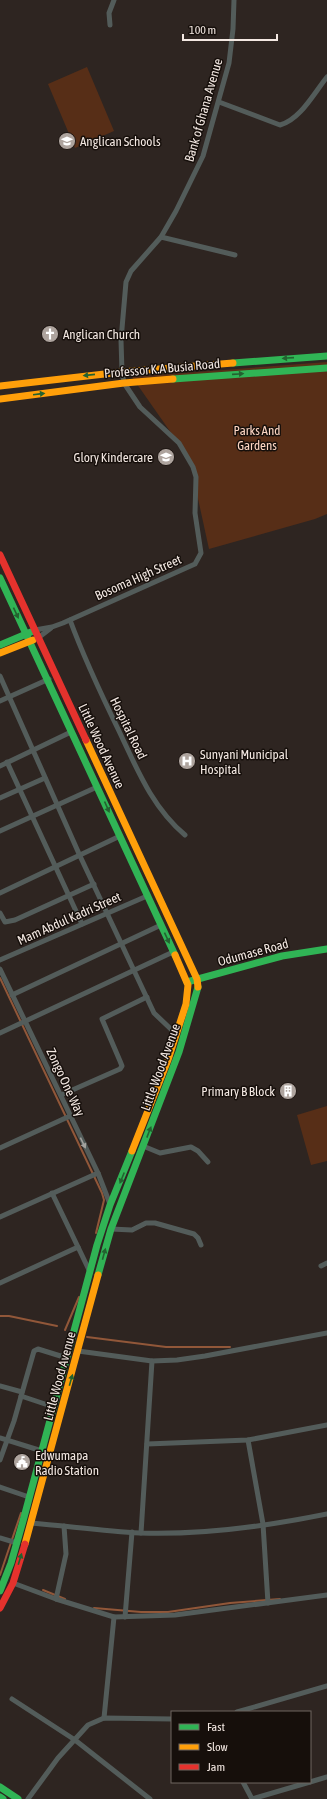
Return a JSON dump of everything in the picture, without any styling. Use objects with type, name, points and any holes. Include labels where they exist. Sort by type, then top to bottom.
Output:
[{"type":"main road","name":"Professor K.A Busia Road","points":[[0,386],[122,372],[327,356]]},
{"type":"main road","name":"Professor K.A Busia Road","points":[[0,399],[124,383],[327,368]]},
{"type":"main road","name":"Little Wood Avenue","points":[[0,555],[197,979],[197,996],[180,1052],[111,1229],[31,1523],[13,1583],[0,1608]]},
{"type":"main road","name":"Little Wood Avenue","points":[[0,578],[49,680],[71,732],[187,982],[188,992],[186,1004],[149,1110],[110,1205],[97,1245],[42,1452],[16,1543],[0,1591]]},
{"type":"main road","name":"Bosoma High Street","points":[[0,645],[35,630]]},
{"type":"main road","name":"Bosoma High Street","points":[[0,653],[38,638]]},
{"type":"main road","points":[[77,745],[87,740]]},
{"type":"main road","points":[[86,763],[96,759]]},
{"type":"main road","name":"Odumase Road","points":[[187,982],[282,956],[327,949]]},
{"type":"main road","points":[[0,1787],[18,1799]]},
{"type":"street","points":[[110,25],[109,13],[114,0]]},
{"type":"street","name":"Bank of Ghana Avenue","points":[[124,383],[122,372],[121,340],[126,282],[131,271],[161,237],[176,211],[203,156],[230,63],[234,29],[234,0]]},
{"type":"street","points":[[219,102],[280,125],[287,123],[294,118],[327,77]]},
{"type":"street","points":[[161,237],[235,255]]},
{"type":"street","name":"Bosoma High Street","points":[[35,630],[52,627],[70,620],[195,564],[201,552],[195,513],[196,477],[193,467],[179,443],[140,407],[124,383]]},
{"type":"street","name":"Hospital Road","points":[[70,620],[90,672],[141,777],[161,812],[169,822],[185,835]]},
{"type":"street","name":"Bosoma High Street","points":[[38,638],[52,627]]},
{"type":"street","points":[[0,676],[80,856],[135,969],[146,997],[154,1013],[176,1034]]},
{"type":"street","points":[[0,701],[49,680]]},
{"type":"street","points":[[0,766],[71,732]]},
{"type":"street","points":[[7,762],[57,867],[82,924]]},
{"type":"street","points":[[0,798],[46,778]]},
{"type":"street","points":[[0,831],[97,786]]},
{"type":"street","points":[[0,893],[120,836]]},
{"type":"street","points":[[0,913],[6,922],[9,922],[54,904],[69,895],[94,884]]},
{"type":"street","name":"Mam Abdul Kadri Street","points":[[0,960],[147,896]]},
{"type":"street","points":[[12,995],[161,925]]},
{"type":"street","points":[[0,1033],[173,952]]},
{"type":"street","name":"Zongo One Way","points":[[0,969],[98,1173],[110,1205]]},
{"type":"street","points":[[61,1095],[120,1069],[122,1066],[102,1019],[146,997]]},
{"type":"street","points":[[0,1148],[70,1116]]},
{"type":"street","points":[[143,1146],[160,1154],[191,1147],[198,1151],[208,1162]]},
{"type":"street","points":[[0,1217],[98,1173]]},
{"type":"street","points":[[52,1193],[90,1273]]},
{"type":"street","points":[[111,1229],[132,1230],[146,1223],[155,1223],[194,1234],[198,1238],[201,1246]]},
{"type":"street","points":[[0,1283],[78,1247]]},
{"type":"street","points":[[321,1266],[327,1263]]},
{"type":"street","points":[[78,1351],[152,1361],[205,1356],[327,1333]]},
{"type":"street","points":[[0,1460],[36,1349],[67,1358]]},
{"type":"street","points":[[141,1533],[152,1361]]},
{"type":"street","points":[[0,1386],[54,1407]]},
{"type":"street","points":[[147,1444],[248,1440],[327,1425]]},
{"type":"street","points":[[0,1438],[42,1452]]},
{"type":"street","points":[[248,1440],[263,1524],[268,1603]]},
{"type":"street","points":[[0,1487],[29,1497]]},
{"type":"street","points":[[31,1523],[141,1533],[182,1532],[263,1524],[327,1514]]},
{"type":"street","points":[[56,1599],[66,1554],[64,1526]]},
{"type":"street","points":[[125,1617],[132,1532]]},
{"type":"street","points":[[0,1538],[16,1543]]},
{"type":"street","points":[[13,1583],[56,1599],[114,1617],[175,1615],[327,1595]]},
{"type":"street","points":[[104,1718],[114,1617]]},
{"type":"street","points":[[240,1711],[327,1686]]},
{"type":"street","points":[[12,1700],[75,1740],[150,1799]]},
{"type":"street","points":[[28,1799],[58,1758],[88,1725],[104,1718],[171,1719]]},
{"type":"street","points":[[311,1782],[327,1777]]},
{"type":"street","points":[[244,1783],[252,1799],[307,1783]]},
{"type":"green space","points":[[87,67],[114,131],[75,148],[48,84]]},
{"type":"green space","name":"Parks And Gardens","points":[[327,362],[327,514],[315,519],[209,549],[197,494],[195,467],[132,377]]},
{"type":"green space","points":[[327,1106],[327,1161],[311,1165],[297,1115]]},
{"type":"waterway","points":[[0,978],[102,1193],[104,1200],[96,1233]]},
{"type":"waterway","points":[[65,1330],[79,1297]]},
{"type":"waterway","points":[[0,1316],[9,1316],[57,1326]]},
{"type":"waterway","points":[[87,1337],[166,1347],[230,1347]]},
{"type":"waterway","points":[[0,1575],[21,1513]]},
{"type":"waterway","points":[[43,1590],[65,1599]]},
{"type":"waterway","points":[[94,1608],[141,1612],[168,1612],[230,1603],[280,1599]]},
{"type":"traffic: fast","points":[[233,363],[327,356]]},
{"type":"traffic: fast","points":[[173,379],[327,368]]},
{"type":"traffic: fast","points":[[0,578],[175,955]]},
{"type":"traffic: fast","points":[[0,645],[31,632]]},
{"type":"traffic: fast","points":[[187,982],[282,956],[327,949]]},
{"type":"traffic: fast","points":[[98,1275],[111,1229],[179,1052],[198,987]]},
{"type":"traffic: fast","points":[[0,1591],[11,1563],[23,1521],[97,1245],[110,1205],[132,1151]]},
{"type":"traffic: fast","points":[[0,1787],[18,1799]]},
{"type":"traffic: slow","points":[[0,386],[122,372],[233,363]]},
{"type":"traffic: slow","points":[[0,399],[124,383],[173,379]]},
{"type":"traffic: slow","points":[[0,653],[33,640]]},
{"type":"traffic: slow","points":[[86,740],[197,979],[198,987]]},
{"type":"traffic: slow","points":[[132,1151],[168,1060],[186,1004],[188,985],[175,955]]},
{"type":"traffic: slow","points":[[25,1544],[98,1275]]},
{"type":"traffic: jam","points":[[0,555],[86,740]]},
{"type":"traffic: jam","points":[[0,1608],[13,1583],[25,1544]]},
{"type":"place","name":"Anglican Schools","points":[[67,141]]},
{"type":"place","name":"Anglican Church","points":[[50,334]]},
{"type":"place","name":"Glory Kindercare","points":[[166,457]]},
{"type":"place","name":"Sunyani Municipal Hospital","points":[[187,761]]},
{"type":"place","name":"Primary B Block","points":[[288,1091]]},
{"type":"place","name":"Edwumapa Radio Station","points":[[22,1462]]}]
